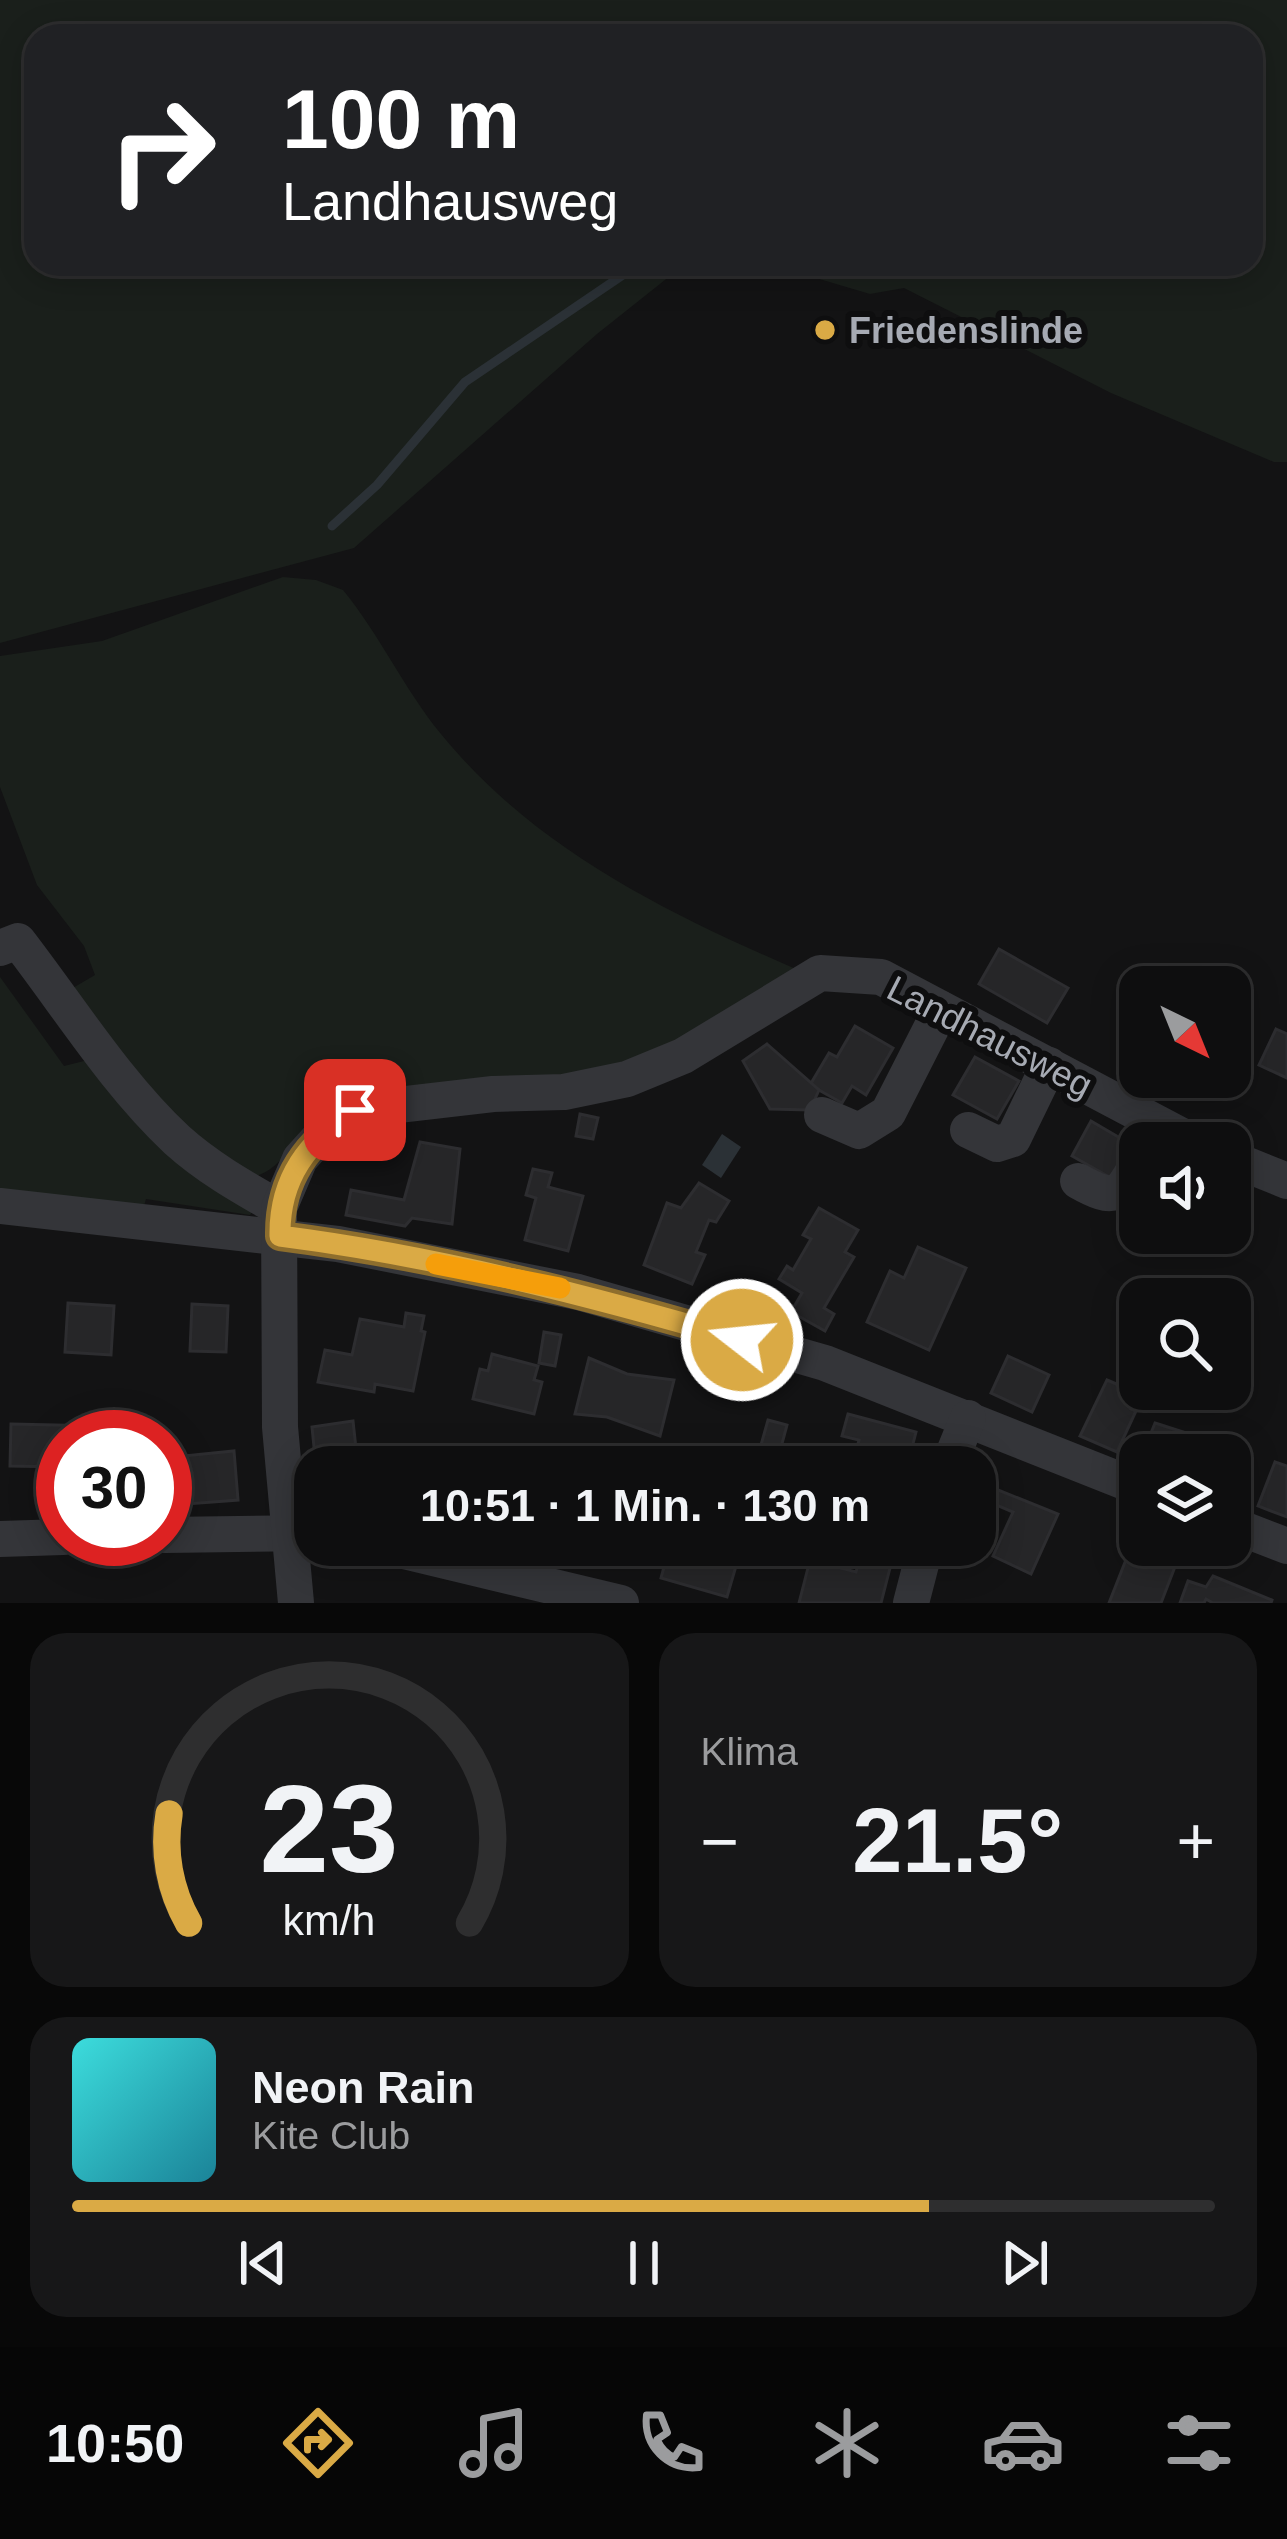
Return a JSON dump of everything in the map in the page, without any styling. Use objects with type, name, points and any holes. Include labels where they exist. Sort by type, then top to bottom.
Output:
[{"type":"street","points":[[0,948],[18,941],[131,1090],[178,1140],[280,1222]]},
{"type":"street","name":"Landhausweg","points":[[280,1222],[300,1159],[328,1128],[355,1110],[493,1094],[564,1092],[627,1079],[683,1057],[820,973],[881,977],[1049,1065],[1136,1122]]},
{"type":"street","points":[[822,1115],[859,1131],[888,1113],[941,1009]]},
{"type":"street","points":[[968,1130],[997,1144],[1013,1139],[1049,1065]]},
{"type":"street","points":[[1251,1166],[1287,1181]]},
{"type":"street","points":[[1078,1181],[1100,1194],[1119,1191]]},
{"type":"street","points":[[0,1206],[280,1222],[338,1244],[578,1292],[825,1363],[1119,1479]]},
{"type":"street","points":[[280,1222],[280,1427],[294,1494]]},
{"type":"street","points":[[957,1446],[968,1418]]},
{"type":"street","points":[[1251,1532],[1287,1546]]},
{"type":"street","points":[[192,1535],[294,1533]]},
{"type":"street","points":[[0,1538],[36,1537]]},
{"type":"street","points":[[296,1603],[299,1566]]},
{"type":"street","points":[[467,1566],[621,1603]]},
{"type":"street","points":[[911,1603],[921,1566]]},
{"type":"shaded area","points":[[0,0],[1287,0],[1287,462],[1274,462],[1111,393],[904,288],[870,294],[816,278],[789,276],[1263,276],[1263,24],[24,24],[24,276],[670,276],[597,334],[354,548],[0,643]]},
{"type":"shaded area","points":[[283,577],[316,580],[343,590],[441,734],[478,775],[560,844],[651,900],[798,970],[715,1028],[600,1072],[321,1112],[281,1159],[250,1178],[195,1146],[66,992],[95,975],[84,946],[37,885],[0,787],[0,656],[102,641]]},
{"type":"shaded area","points":[[0,977],[64,1066],[92,1059],[250,1215],[146,1199],[143,1209],[0,1194]]},
{"type":"shaded area","points":[[722,1134],[741,1147],[721,1178],[702,1165]]},
{"type":"building","points":[[999,949],[1068,988],[1047,1023],[979,984]]},
{"type":"building","points":[[855,1026],[893,1048],[866,1095],[852,1086],[842,1103],[810,1085],[829,1053],[837,1057]]},
{"type":"building","points":[[1276,1029],[1287,1034],[1287,1078],[1259,1065]]},
{"type":"building","points":[[767,1044],[819,1090],[810,1110],[770,1109],[743,1061]]},
{"type":"building","points":[[975,1057],[1019,1081],[997,1119],[953,1095]]},
{"type":"building","points":[[580,1114],[598,1118],[593,1139],[576,1136]]},
{"type":"building","points":[[1091,1121],[1119,1137],[1119,1168],[1113,1179],[1072,1156]]},
{"type":"building","points":[[420,1142],[460,1149],[452,1224],[412,1218],[405,1226],[346,1215],[351,1190],[404,1200]]},
{"type":"building","points":[[533,1169],[552,1173],[548,1187],[583,1196],[568,1251],[525,1240],[536,1198],[526,1195]]},
{"type":"building","points":[[699,1183],[729,1201],[716,1222],[709,1220],[696,1252],[705,1255],[692,1284],[644,1265],[667,1203],[681,1208]]},
{"type":"building","points":[[819,1208],[858,1230],[845,1252],[854,1257],[824,1308],[834,1314],[825,1331],[791,1312],[802,1293],[779,1279],[787,1266],[793,1270],[811,1239],[803,1235]]},
{"type":"building","points":[[918,1247],[966,1268],[929,1350],[867,1322],[890,1271],[904,1278]]},
{"type":"building","points":[[68,1303],[114,1306],[111,1355],[65,1352]]},
{"type":"building","points":[[192,1304],[228,1306],[226,1352],[190,1351]]},
{"type":"building","points":[[406,1313],[424,1316],[413,1391],[375,1384],[374,1392],[318,1382],[325,1350],[352,1355],[360,1319],[404,1327]]},
{"type":"building","points":[[544,1332],[561,1335],[555,1366],[539,1363]]},
{"type":"building","points":[[492,1354],[538,1366],[534,1380],[542,1382],[534,1414],[473,1399],[480,1369],[488,1371]]},
{"type":"building","points":[[1008,1356],[1049,1375],[1032,1412],[991,1393]]},
{"type":"building","points":[[589,1358],[627,1374],[674,1380],[660,1436],[607,1417],[575,1414]]},
{"type":"building","points":[[1107,1380],[1119,1385],[1119,1410],[1136,1411],[1125,1434],[1119,1434],[1117,1452],[1080,1436]]},
{"type":"building","points":[[848,1414],[916,1432],[912,1446],[857,1446],[859,1440],[842,1436]]},
{"type":"building","points":[[768,1420],[787,1425],[781,1446],[761,1445]]},
{"type":"building","points":[[353,1421],[356,1446],[314,1446],[312,1427]]},
{"type":"building","points":[[1155,1423],[1190,1434],[1151,1434]]},
{"type":"building","points":[[11,1424],[36,1425],[36,1466],[10,1466]]},
{"type":"building","points":[[234,1451],[238,1500],[192,1504],[192,1455]]},
{"type":"building","points":[[1275,1462],[1287,1466],[1287,1517],[1258,1506]]},
{"type":"building","points":[[996,1489],[1058,1514],[1031,1574],[996,1557],[1013,1512],[996,1505]]},
{"type":"building","points":[[664,1566],[736,1566],[727,1597],[661,1578]]},
{"type":"building","points":[[808,1566],[856,1572],[858,1566],[890,1566],[881,1603],[799,1603]]},
{"type":"building","points":[[1124,1566],[1175,1566],[1161,1603],[1109,1603]]},
{"type":"building","points":[[1213,1576],[1271,1603],[1206,1599],[1204,1603],[1180,1603],[1188,1581],[1206,1587]]},
{"type":"waterway","points":[[332,526],[377,485],[465,382],[621,276]]},
{"type":"slow traffic","points":[[436,1264],[560,1288]]},
{"type":"place","name":"Friedenslinde","points":[[825,330]]},
{"type":"route","points":[[355,1110],[328,1128],[300,1159],[279,1208],[280,1236],[578,1292],[742,1340]]}]
